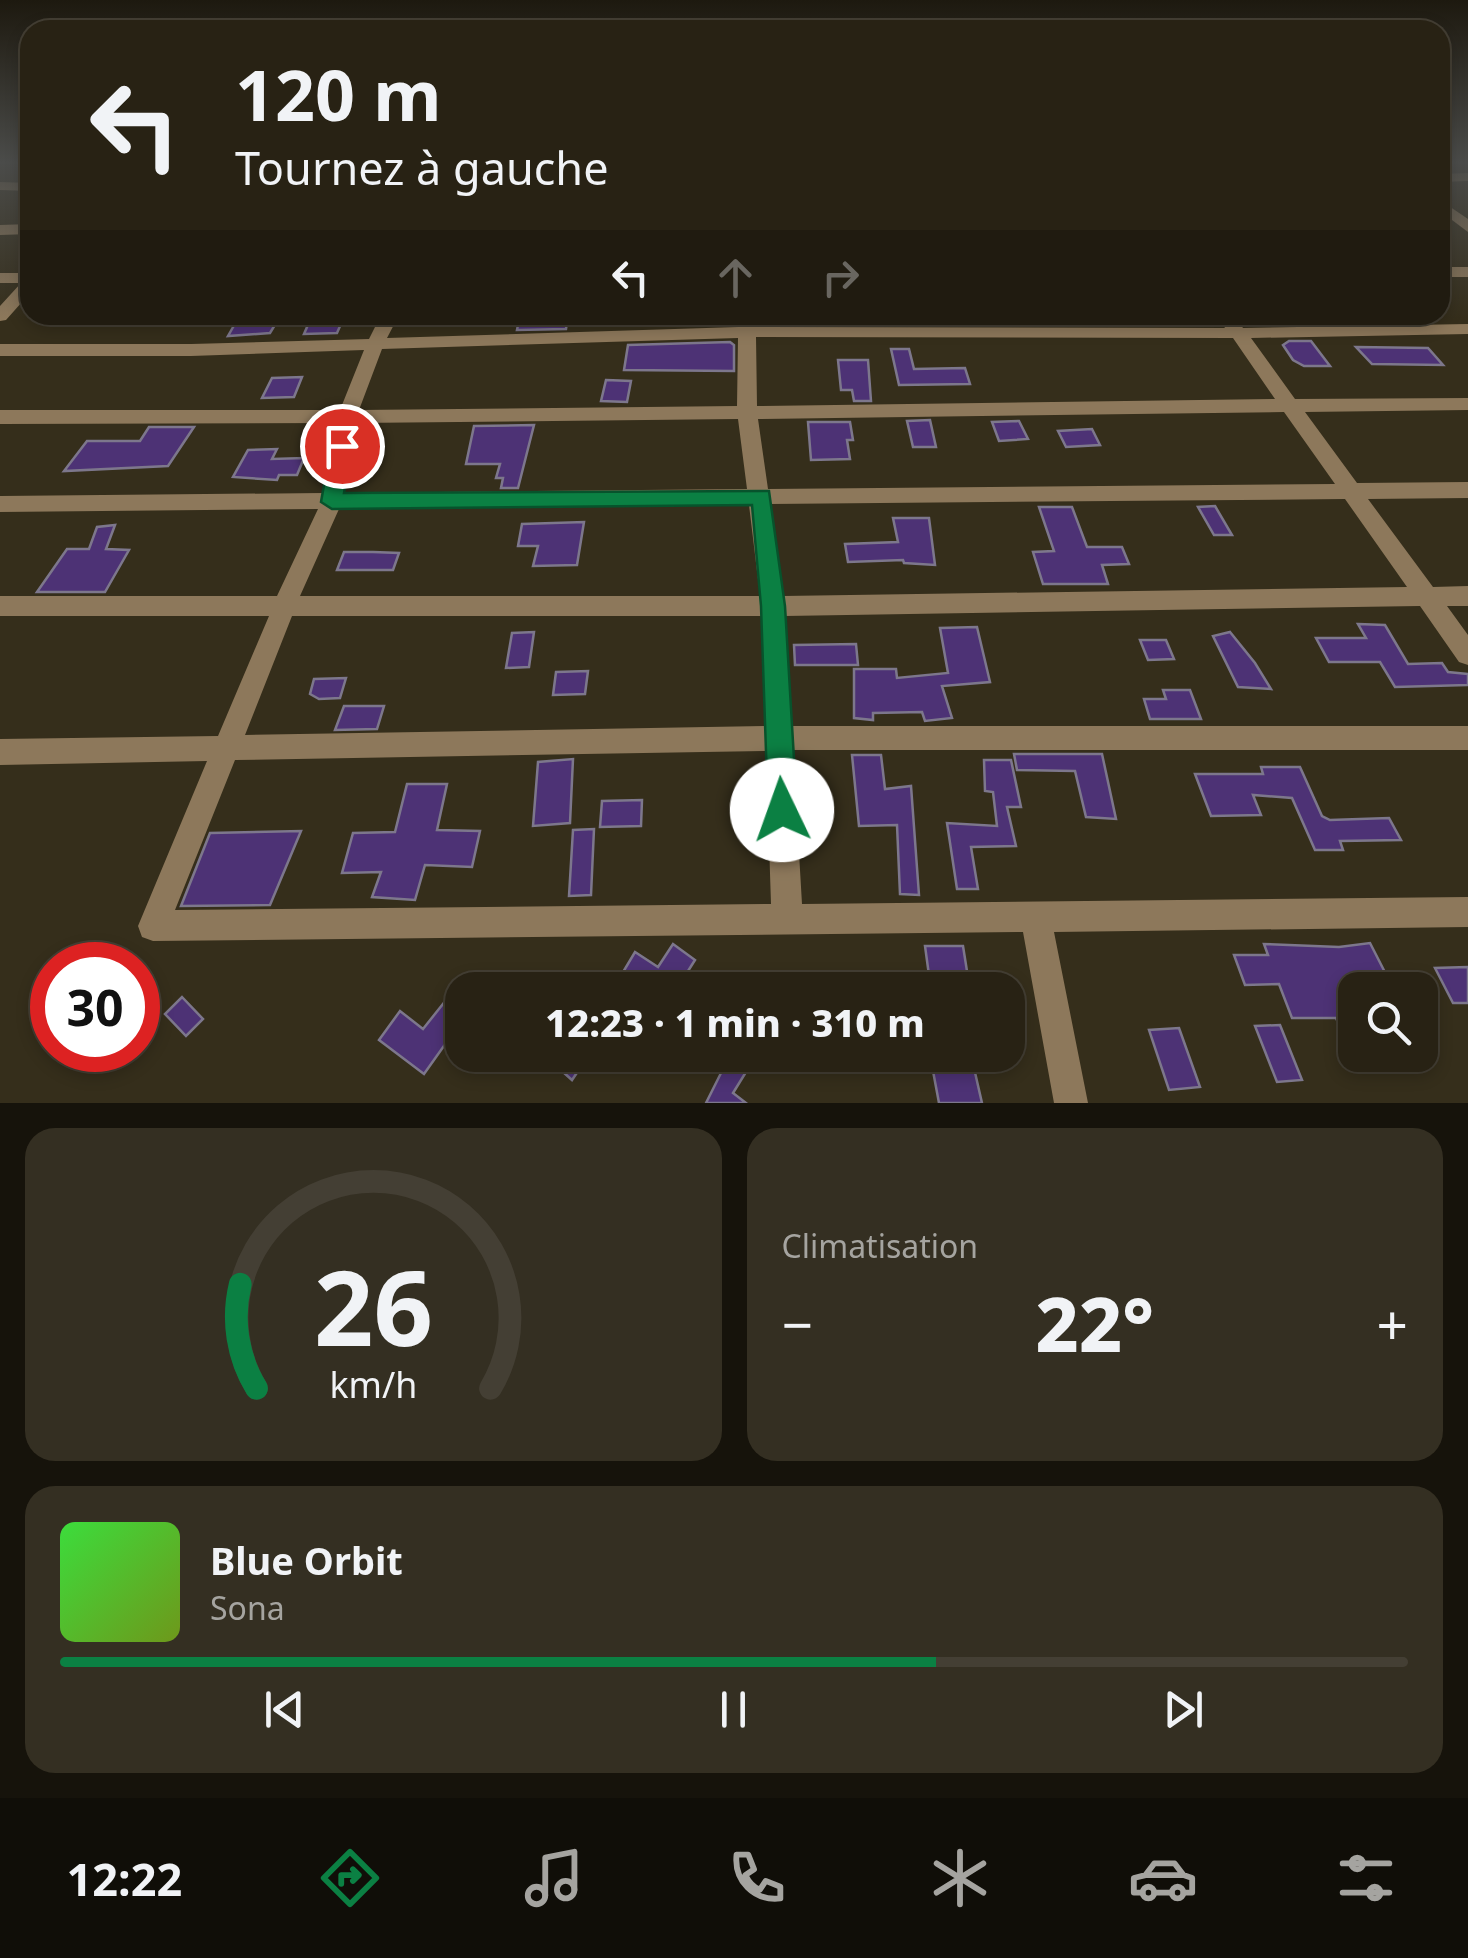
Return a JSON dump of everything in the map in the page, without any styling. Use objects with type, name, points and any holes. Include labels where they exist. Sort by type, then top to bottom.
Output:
[{"type":"street","points":[[0,316],[20,292]]},
{"type":"street","points":[[384,325],[346,419],[332,502],[153,926],[1468,912]]},
{"type":"street","points":[[0,350],[374,344],[727,325]]},
{"type":"street","points":[[746,325],[747,410],[762,497],[773,606],[787,917]]},
{"type":"street","points":[[1232,325],[1354,490],[1468,654]]},
{"type":"street","points":[[1278,325],[1468,329]]},
{"type":"street","points":[[0,416],[346,419],[747,410],[1468,404]]},
{"type":"street","points":[[0,504],[1468,490]]},
{"type":"street","points":[[0,606],[773,606],[1468,596]]},
{"type":"street","points":[[0,752],[779,738],[1468,738]]},
{"type":"street","points":[[1034,916],[1048,969],[1071,1103]]},
{"type":"building","points":[[234,325],[275,325],[270,333],[228,336]]},
{"type":"building","points":[[308,325],[340,325],[337,333],[304,334]]},
{"type":"building","points":[[518,325],[567,325],[566,329],[517,330]]},
{"type":"building","points":[[1289,341],[1311,341],[1330,366],[1304,366],[1293,360],[1283,345]]},
{"type":"building","points":[[628,345],[734,345],[734,371],[624,370]]},
{"type":"building","points":[[1356,347],[1428,348],[1443,365],[1372,364]]},
{"type":"building","points":[[891,349],[909,349],[914,369],[965,368],[970,384],[899,385]]},
{"type":"building","points":[[838,360],[868,360],[871,401],[854,401],[852,390],[841,390]]},
{"type":"building","points":[[302,377],[294,397],[262,398],[272,378]]},
{"type":"building","points":[[606,380],[631,381],[627,402],[601,401]]},
{"type":"building","points":[[930,420],[936,447],[913,447],[907,421]]},
{"type":"building","points":[[1019,421],[1028,439],[999,441],[992,422]]},
{"type":"building","points":[[808,422],[850,422],[850,459],[811,460]]},
{"type":"building","points":[[534,425],[518,488],[501,488],[503,478],[496,478],[500,464],[466,464],[474,426]]},
{"type":"building","points":[[149,427],[194,427],[168,466],[64,471],[87,441],[140,441]]},
{"type":"building","points":[[1092,429],[1100,445],[1066,447],[1058,431]]},
{"type":"building","points":[[277,449],[272,459],[304,458],[297,475],[279,475],[277,480],[233,477],[248,450]]},
{"type":"building","points":[[1215,506],[1232,535],[1214,535],[1198,507]]},
{"type":"building","points":[[1039,507],[1072,507],[1087,547],[1122,547],[1129,564],[1102,565],[1108,584],[1043,584],[1033,552],[1054,551]]},
{"type":"building","points":[[893,518],[929,518],[935,565],[903,560],[848,562],[845,544],[898,542]]},
{"type":"building","points":[[584,522],[577,565],[533,566],[538,546],[518,546],[522,524]]},
{"type":"building","points":[[115,525],[106,549],[129,550],[105,592],[37,592],[67,549],[89,549],[97,527]]},
{"type":"building","points":[[344,552],[399,553],[393,570],[337,570]]},
{"type":"building","points":[[1358,624],[1385,625],[1408,664],[1442,663],[1448,672],[1468,674],[1468,685],[1395,687],[1380,662],[1329,662],[1316,638],[1366,638]]},
{"type":"building","points":[[977,627],[990,682],[942,686],[952,718],[925,721],[922,712],[873,713],[873,720],[854,718],[854,669],[896,669],[897,678],[948,673],[940,628]]},
{"type":"building","points":[[534,632],[529,667],[506,668],[512,633]]},
{"type":"building","points":[[1230,632],[1271,689],[1238,687],[1213,636]]},
{"type":"building","points":[[1140,640],[1166,640],[1174,659],[1148,660]]},
{"type":"building","points":[[856,644],[858,665],[795,665],[794,645]]},
{"type":"building","points":[[588,671],[585,694],[553,695],[556,672]]},
{"type":"building","points":[[346,678],[340,698],[319,699],[310,694],[314,679]]},
{"type":"building","points":[[1163,690],[1190,690],[1201,719],[1150,719],[1144,699],[1166,699]]},
{"type":"building","points":[[344,706],[384,706],[377,729],[335,730]]},
{"type":"building","points":[[1014,754],[1102,754],[1116,819],[1086,817],[1075,771],[1017,770]]},
{"type":"building","points":[[852,755],[881,755],[885,789],[911,786],[919,895],[900,894],[897,825],[859,826]]},
{"type":"building","points":[[573,759],[570,823],[533,826],[538,762]]},
{"type":"building","points":[[984,760],[1011,760],[1021,807],[1007,807],[1016,846],[971,847],[978,889],[957,889],[947,823],[997,826],[993,792],[985,791]]},
{"type":"building","points":[[1261,767],[1300,767],[1322,816],[1330,820],[1389,818],[1401,840],[1340,841],[1343,850],[1315,850],[1292,798],[1253,795],[1261,815],[1211,816],[1195,774],[1263,774]]},
{"type":"building","points":[[407,784],[447,784],[437,830],[480,831],[472,867],[425,865],[415,900],[372,897],[381,872],[342,873],[353,833],[395,832]]},
{"type":"building","points":[[642,800],[641,826],[600,827],[602,801]]},
{"type":"building","points":[[594,829],[591,895],[569,896],[573,830]]},
{"type":"building","points":[[301,831],[270,905],[181,906],[210,833]]},
{"type":"building","points":[[1370,943],[1385,972],[1338,972],[1338,1022],[1336,1018],[1292,1018],[1279,984],[1245,985],[1234,955],[1268,955],[1264,944],[1339,947]]},
{"type":"building","points":[[673,944],[695,960],[687,972],[623,972],[635,952],[658,967]]},
{"type":"building","points":[[925,946],[963,946],[967,972],[929,972]]},
{"type":"building","points":[[1468,967],[1468,1003],[1453,1003],[1435,968]]},
{"type":"building","points":[[182,997],[203,1019],[186,1036],[165,1014]]},
{"type":"building","points":[[445,1001],[445,1044],[424,1074],[379,1040],[400,1011],[423,1029]]},
{"type":"building","points":[[1280,1025],[1302,1080],[1277,1082],[1255,1026]]},
{"type":"building","points":[[1179,1028],[1200,1087],[1169,1090],[1149,1030]]},
{"type":"building","points":[[722,1072],[746,1072],[733,1093],[746,1103],[706,1103]]},
{"type":"building","points":[[933,1072],[975,1072],[982,1103],[939,1103]]},
{"type":"route","points":[[342,446],[332,502],[762,497],[773,606],[782,810]]}]
